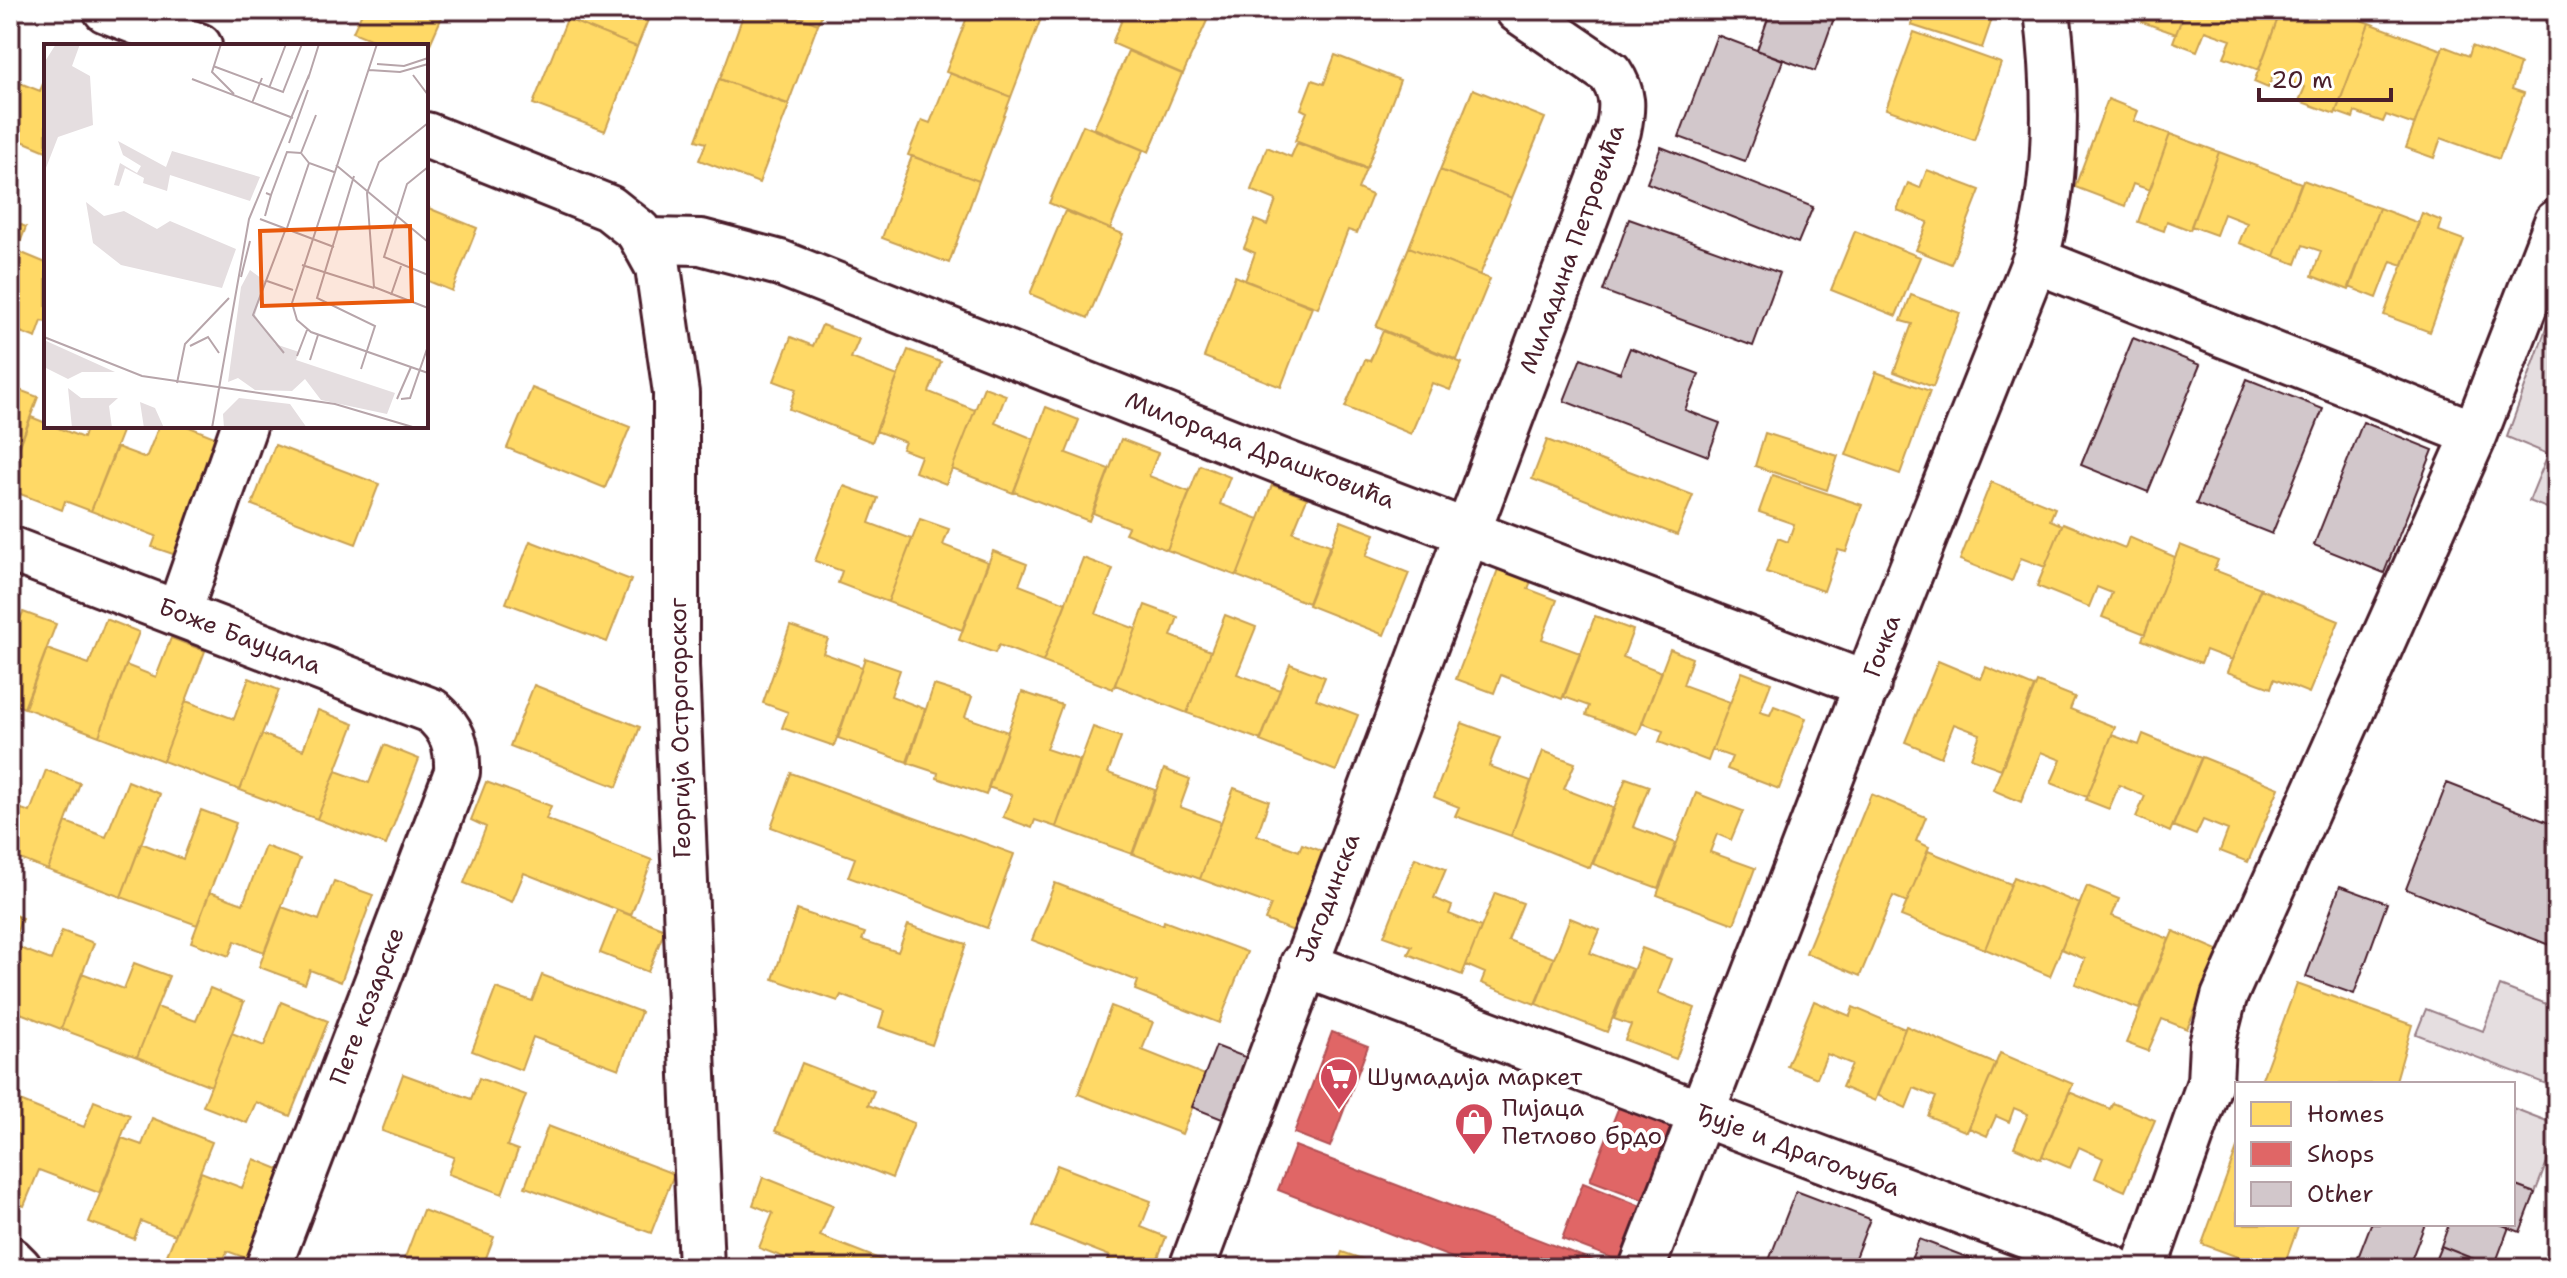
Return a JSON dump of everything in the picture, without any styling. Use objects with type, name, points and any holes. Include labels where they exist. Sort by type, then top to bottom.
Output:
[{"type":"street","points":[[106,10],[194,44]]},
{"type":"street","name":"Миладина Петровића","points":[[1467,530],[1598,190],[1618,131],[1623,101],[1620,88],[1602,65],[1518,10]]},
{"type":"street","name":"Гочка","points":[[1642,1268],[2035,260],[2046,218],[2051,169],[2053,96],[2047,10]]},
{"type":"street","name":"Георгија Острогорског","points":[[428,136],[609,208],[646,241],[658,267],[676,393],[678,723],[701,1268]]},
{"type":"street","points":[[2144,1268],[2210,1082],[2212,1044],[2224,997],[2475,434],[2557,222]]},
{"type":"street","name":"Милорада Драшковића","points":[[646,241],[701,242],[780,263],[1285,463],[1868,685]]},
{"type":"street","points":[[2035,260],[2475,434]]},
{"type":"street","points":[[179,612],[243,428]]},
{"type":"street","name":"Јагодинска","points":[[1192,1268],[1467,530]]},
{"type":"street","name":"Боже Бауцала","points":[[10,549],[432,711],[449,726],[455,743]]},
{"type":"street","name":"Пете козарске","points":[[268,1268],[457,772],[455,743]]},
{"type":"street","name":"Ђује и Драгољуба","points":[[1303,964],[2112,1268]]},
{"type":"street","points":[[10,1259],[19,1268]]},
{"type":"shaded area","points":[[2557,298],[2557,512],[2529,501],[2548,454],[2507,437]]},
{"type":"shaded area","points":[[2500,986],[2557,1008],[2557,1088],[2416,1034],[2426,1009],[2483,1031]]},
{"type":"shaded area","points":[[2515,1109],[2557,1125],[2557,1136],[2535,1193],[2515,1186]]},
{"type":"building: Homes","points":[[363,10],[445,10],[428,48],[428,44],[382,44],[353,32]]},
{"type":"building: Homes","points":[[570,10],[652,10],[637,47],[567,19]]},
{"type":"building: Homes","points":[[745,10],[782,10],[818,24],[788,104],[720,79]]},
{"type":"building: Homes","points":[[782,10],[824,10],[818,24]]},
{"type":"building: Homes","points":[[963,10],[1043,13],[1011,97],[946,72],[969,12]]},
{"type":"building: Homes","points":[[1126,10],[1200,10],[1210,14],[1183,74],[1112,43]]},
{"type":"building: Homes","points":[[1916,10],[1995,10],[1982,48],[1911,25]]},
{"type":"building: Homes","points":[[2141,10],[2185,10],[2176,34],[2142,22],[2146,12]]},
{"type":"building: Homes","points":[[2185,10],[2281,10],[2259,70],[2224,57],[2231,40],[2205,31],[2197,51],[2173,42]]},
{"type":"building: Homes","points":[[2281,10],[2321,13],[2322,10],[2334,10],[2369,23],[2335,114],[2299,101],[2305,87],[2273,76],[2268,88],[2254,82]]},
{"type":"building: Homes","points":[[567,19],[637,47],[605,131],[533,104]]},
{"type":"building: Homes","points":[[2369,23],[2442,50],[2414,125],[2386,115],[2383,122],[2355,112],[2353,118],[2336,112]]},
{"type":"building: Homes","points":[[1914,32],[2001,63],[1974,140],[1886,109]]},
{"type":"building: Homes","points":[[2443,46],[2469,56],[2472,46],[2520,64],[2512,89],[2524,93],[2499,159],[2441,138],[2434,158],[2406,148]]},
{"type":"building: Homes","points":[[1128,51],[1182,74],[1149,152],[1094,128]]},
{"type":"building: Homes","points":[[1335,55],[1400,80],[1367,168],[1295,141],[1307,112],[1301,109],[1312,80],[1324,84]]},
{"type":"building: Homes","points":[[950,73],[1011,97],[979,181],[908,155],[922,120],[930,123]]},
{"type":"building: Homes","points":[[10,79],[40,91],[44,82],[44,150],[10,136]]},
{"type":"building: Homes","points":[[719,79],[789,105],[759,183],[699,160],[706,143],[696,140]]},
{"type":"building: Homes","points":[[1473,89],[1545,118],[1512,198],[1440,170]]},
{"type":"building: Homes","points":[[2108,99],[2138,111],[2134,121],[2170,134],[2150,190],[2133,184],[2125,206],[2075,187]]},
{"type":"building: Homes","points":[[1083,125],[1143,150],[1110,229],[1049,203]]},
{"type":"building: Homes","points":[[2170,134],[2219,152],[2190,230],[2167,221],[2164,231],[2138,222]]},
{"type":"building: Homes","points":[[1297,143],[1366,169],[1358,189],[1372,195],[1357,233],[1348,230],[1318,308],[1245,281],[1255,253],[1244,248],[1255,220],[1267,225],[1276,200],[1251,190],[1267,147],[1291,157]]},
{"type":"building: Homes","points":[[2219,152],[2301,183],[2274,256],[2239,243],[2247,223],[2224,214],[2216,235],[2191,226]]},
{"type":"building: Homes","points":[[912,156],[979,181],[949,263],[882,238]]},
{"type":"building: Homes","points":[[1440,170],[1512,198],[1480,275],[1409,247]]},
{"type":"building: Homes","points":[[1927,170],[1980,190],[1951,264],[1916,250],[1928,222],[1897,210],[1908,183],[1920,188]]},
{"type":"building: Homes","points":[[2303,180],[2379,208],[2349,290],[2312,276],[2321,251],[2303,245],[2296,264],[2274,256]]},
{"type":"building: Homes","points":[[428,208],[477,228],[452,291],[428,281]]},
{"type":"building: Homes","points":[[2379,208],[2419,223],[2403,265],[2391,261],[2377,298],[2349,287]]},
{"type":"building: Homes","points":[[1065,211],[1123,234],[1088,318],[1030,294]]},
{"type":"building: Homes","points":[[2422,213],[2442,221],[2439,231],[2464,240],[2430,332],[2384,315]]},
{"type":"building: Homes","points":[[10,220],[26,227],[10,269]]},
{"type":"building: Homes","points":[[1855,231],[1920,257],[1896,316],[1831,290]]},
{"type":"building: Homes","points":[[1409,247],[1490,279],[1457,360],[1376,327]]},
{"type":"building: Homes","points":[[17,251],[44,262],[44,322],[36,338],[10,328],[10,269]]},
{"type":"building: Homes","points":[[1235,276],[1312,307],[1281,387],[1204,357]]},
{"type":"building: Homes","points":[[1911,295],[1960,313],[1933,387],[1894,372],[1912,324],[1901,321]]},
{"type":"building: Homes","points":[[822,325],[859,339],[851,358],[898,376],[872,442],[789,409],[796,389],[774,381],[791,337],[813,346]]},
{"type":"building: Homes","points":[[1383,331],[1462,363],[1450,390],[1432,383],[1411,434],[1345,407],[1365,360],[1370,361]]},
{"type":"building: Homes","points":[[908,350],[941,362],[929,392],[975,410],[946,484],[915,472],[921,456],[902,449],[905,442],[876,431]]},
{"type":"building: Homes","points":[[1876,372],[1930,391],[1900,474],[1846,455]]},
{"type":"building: Homes","points":[[984,387],[1006,395],[995,423],[1034,439],[1013,493],[952,469]]},
{"type":"building: Homes","points":[[14,388],[38,397],[10,470],[10,398]]},
{"type":"building: Homes","points":[[532,388],[630,427],[605,488],[507,448]]},
{"type":"building: Homes","points":[[1046,407],[1079,420],[1066,453],[1109,469],[1089,521],[1014,492]]},
{"type":"building: Homes","points":[[31,417],[44,422],[44,428],[58,428],[83,438],[86,428],[123,429],[91,511],[65,501],[62,510],[10,490],[10,472]]},
{"type":"building: Homes","points":[[158,428],[192,428],[222,440],[176,555],[152,547],[156,536],[91,511],[117,447],[146,458]]},
{"type":"building: Homes","points":[[1765,433],[1838,456],[1827,490],[1755,466]]},
{"type":"building: Homes","points":[[1121,439],[1158,453],[1149,476],[1190,492],[1167,550],[1125,533],[1128,527],[1093,513]]},
{"type":"building: Homes","points":[[1547,440],[1693,495],[1677,535],[1532,479]]},
{"type":"building: Homes","points":[[275,445],[379,484],[356,544],[252,505]]},
{"type":"building: Homes","points":[[1200,465],[1230,477],[1220,504],[1259,519],[1237,576],[1167,550]]},
{"type":"building: Homes","points":[[1772,475],[1862,505],[1846,552],[1838,550],[1824,591],[1766,572],[1778,538],[1788,542],[1794,524],[1759,512]]},
{"type":"building: Homes","points":[[1991,482],[2055,508],[2050,520],[2062,525],[2045,567],[2021,558],[2012,581],[1960,560]]},
{"type":"building: Homes","points":[[1272,485],[1307,498],[1293,532],[1330,545],[1308,603],[1237,576]]},
{"type":"building: Homes","points":[[844,486],[878,498],[869,523],[912,539],[888,602],[838,583],[842,571],[815,561]]},
{"type":"building: Homes","points":[[920,519],[949,529],[943,545],[988,562],[962,630],[888,602]]},
{"type":"building: Homes","points":[[1341,521],[1375,534],[1366,556],[1409,573],[1384,635],[1308,605]]},
{"type":"building: Homes","points":[[2063,523],[2125,548],[2129,537],[2175,557],[2145,634],[2102,617],[2112,593],[2097,587],[2089,607],[2037,586]]},
{"type":"building: Homes","points":[[530,541],[631,580],[607,642],[506,603]]},
{"type":"building: Homes","points":[[2180,545],[2218,560],[2214,570],[2261,588],[2232,660],[2206,650],[2201,663],[2142,640]]},
{"type":"building: Homes","points":[[993,551],[1027,564],[1019,585],[1066,603],[1043,662],[999,645],[995,653],[959,640]]},
{"type":"building: Homes","points":[[1083,558],[1113,569],[1096,614],[1136,629],[1113,689],[1043,662]]},
{"type":"building: Homes","points":[[1502,559],[1535,571],[1528,589],[1557,600],[1542,639],[1580,653],[1562,699],[1501,675],[1494,693],[1456,679]]},
{"type":"building: Homes","points":[[2260,589],[2339,621],[2309,693],[2274,679],[2271,688],[2227,672]]},
{"type":"building: Homes","points":[[1145,605],[1178,617],[1171,636],[1211,651],[1187,713],[1115,685]]},
{"type":"building: Homes","points":[[23,612],[56,624],[24,708],[10,702],[10,643]]},
{"type":"building: Homes","points":[[1225,615],[1256,627],[1237,674],[1280,690],[1261,740],[1187,713]]},
{"type":"building: Homes","points":[[1595,616],[1633,630],[1623,657],[1662,672],[1638,734],[1586,715],[1589,706],[1564,697]]},
{"type":"building: Homes","points":[[106,619],[139,632],[99,736],[25,708],[47,649],[89,664]]},
{"type":"building: Homes","points":[[790,626],[828,639],[823,653],[862,667],[834,746],[782,728],[788,712],[763,703]]},
{"type":"building: Homes","points":[[171,638],[205,651],[163,761],[99,736],[126,665],[156,677]]},
{"type":"building: Homes","points":[[1670,649],[1692,658],[1683,685],[1730,702],[1708,761],[1659,742],[1663,731],[1642,723]]},
{"type":"building: Homes","points":[[865,658],[900,670],[891,696],[925,709],[907,762],[838,738]]},
{"type":"building: Homes","points":[[1938,661],[1981,679],[1986,667],[2034,687],[2001,769],[1971,758],[1980,734],[1954,724],[1941,757],[1905,742]]},
{"type":"building: Homes","points":[[1290,664],[1325,677],[1316,699],[1358,715],[1336,771],[1260,741]]},
{"type":"building: Homes","points":[[1742,672],[1771,683],[1760,712],[1770,715],[1774,706],[1806,718],[1779,789],[1727,769],[1732,757],[1712,750]]},
{"type":"building: Homes","points":[[249,678],[279,690],[240,790],[163,761],[186,701],[234,719]]},
{"type":"building: Homes","points":[[2037,682],[2075,697],[2070,709],[2115,727],[2087,797],[2051,783],[2061,760],[2041,752],[2021,802],[1993,790]]},
{"type":"building: Homes","points":[[534,685],[640,727],[617,787],[510,746]]},
{"type":"building: Homes","points":[[934,685],[972,697],[965,717],[1008,732],[986,795],[937,778],[938,773],[908,763]]},
{"type":"building: Homes","points":[[1022,692],[1062,705],[1046,749],[1079,760],[1056,827],[1035,820],[1032,828],[1003,817],[1012,795],[988,787]]},
{"type":"building: Homes","points":[[318,710],[354,724],[317,819],[240,790],[262,734],[303,750]]},
{"type":"building: Homes","points":[[1462,723],[1500,737],[1489,766],[1531,781],[1511,836],[1455,816],[1459,807],[1434,797]]},
{"type":"building: Homes","points":[[1093,727],[1121,737],[1108,773],[1155,790],[1132,854],[1056,827]]},
{"type":"building: Homes","points":[[2143,734],[2201,758],[2170,832],[2136,817],[2145,796],[2119,785],[2109,809],[2086,800],[2112,735],[2139,745]]},
{"type":"building: Homes","points":[[384,745],[419,759],[386,845],[317,819],[336,771],[369,783]]},
{"type":"building: Homes","points":[[1543,751],[1575,763],[1564,789],[1613,808],[1590,868],[1511,836]]},
{"type":"building: Homes","points":[[2202,757],[2279,788],[2248,862],[2220,851],[2228,830],[2203,820],[2196,835],[2173,826]]},
{"type":"building: Homes","points":[[1164,769],[1190,779],[1180,807],[1221,822],[1200,879],[1133,854]]},
{"type":"building: Homes","points":[[46,770],[80,783],[48,870],[10,855],[10,805],[30,812]]},
{"type":"building: Homes","points":[[791,773],[1014,854],[987,928],[848,877],[855,858],[771,827]]},
{"type":"building: Homes","points":[[1626,778],[1649,786],[1633,827],[1676,843],[1658,888],[1593,864]]},
{"type":"building: Homes","points":[[128,781],[160,794],[121,897],[48,870],[66,822],[106,837]]},
{"type":"building: Homes","points":[[486,782],[551,806],[546,819],[652,860],[631,915],[524,873],[512,902],[464,883],[486,827],[471,820]]},
{"type":"building: Homes","points":[[1234,788],[1269,801],[1257,835],[1299,851],[1302,844],[1328,853],[1299,933],[1265,920],[1271,905],[1200,879]]},
{"type":"building: Homes","points":[[1696,793],[1743,811],[1731,840],[1717,834],[1710,852],[1755,868],[1734,924],[1657,895]]},
{"type":"building: Homes","points":[[1871,794],[1926,817],[1916,841],[1929,847],[1907,902],[1893,896],[1860,976],[1806,953]]},
{"type":"building: Homes","points":[[201,810],[236,823],[197,925],[121,897],[141,843],[183,859]]},
{"type":"building: Homes","points":[[265,846],[300,859],[264,952],[235,941],[229,956],[191,942],[210,892],[243,904]]},
{"type":"building: Homes","points":[[1928,851],[2011,884],[1985,949],[1901,916]]},
{"type":"building: Homes","points":[[1415,858],[1446,869],[1434,898],[1452,906],[1449,914],[1481,927],[1462,975],[1408,954],[1412,946],[1384,936]]},
{"type":"building: Homes","points":[[2014,877],[2080,904],[2050,976],[1985,949]]},
{"type":"building: Homes","points":[[334,881],[373,895],[341,982],[310,970],[305,984],[259,967],[282,907],[319,920]]},
{"type":"building: Homes","points":[[1055,883],[1163,925],[1164,921],[1247,952],[1219,1023],[1135,990],[1138,981],[1032,940]]},
{"type":"building: Homes","points":[[2087,886],[2119,899],[2112,916],[2169,939],[2139,1009],[2075,984],[2085,959],[2061,949]]},
{"type":"building: Homes","points":[[1495,893],[1523,903],[1508,940],[1554,958],[1535,1004],[1481,983],[1485,973],[1466,965]]},
{"type":"building: Homes","points":[[617,910],[665,929],[648,972],[600,953]]},
{"type":"building: Homes","points":[[797,910],[865,933],[862,940],[898,952],[908,925],[966,944],[932,1045],[879,1027],[884,1011],[841,995],[838,1001],[773,979]]},
{"type":"building: Homes","points":[[10,913],[22,918],[10,949]]},
{"type":"building: Homes","points":[[1570,918],[1600,930],[1590,953],[1632,969],[1607,1032],[1536,1004]]},
{"type":"building: Homes","points":[[62,931],[94,943],[61,1029],[10,1009],[10,949],[12,945],[51,960]]},
{"type":"building: Homes","points":[[2173,931],[2220,951],[2187,1029],[2162,1019],[2148,1051],[2126,1043]]},
{"type":"building: Homes","points":[[1642,948],[1671,959],[1658,993],[1695,1008],[1676,1059],[1625,1040],[1631,1025],[1614,1019]]},
{"type":"building: Homes","points":[[134,963],[169,976],[137,1057],[61,1029],[82,973],[124,989]]},
{"type":"building: Homes","points":[[542,975],[641,1012],[619,1069],[533,1037],[521,1070],[472,1051],[496,988],[532,1001]]},
{"type":"building: Homes","points":[[2297,984],[2412,1025],[2396,1082],[2261,1082]]},
{"type":"building: Homes","points":[[210,988],[244,1002],[211,1086],[137,1057],[157,1007],[196,1021]]},
{"type":"building: Homes","points":[[1814,1001],[1850,1016],[1853,1007],[1905,1029],[1875,1101],[1842,1087],[1852,1064],[1827,1054],[1817,1078],[1787,1066]]},
{"type":"building: Homes","points":[[281,1002],[328,1021],[290,1116],[256,1102],[247,1123],[203,1106],[232,1033],[264,1046]]},
{"type":"building: Homes","points":[[1111,1006],[1153,1022],[1142,1050],[1205,1075],[1182,1134],[1078,1094]]},
{"type":"building: Homes","points":[[1906,1026],[1996,1064],[1967,1132],[1928,1116],[1936,1097],[1914,1088],[1906,1108],[1877,1095]]},
{"type":"building: Homes","points":[[2000,1053],[2073,1084],[2041,1159],[2014,1147],[2028,1114],[2014,1108],[2009,1122],[1996,1116],[1987,1136],[1969,1128]]},
{"type":"building: Homes","points":[[802,1063],[874,1091],[868,1105],[914,1123],[892,1178],[775,1131]]},
{"type":"building: Homes","points":[[403,1074],[471,1099],[479,1078],[526,1095],[507,1146],[518,1150],[502,1194],[448,1174],[454,1157],[382,1131]]},
{"type":"building: Homes","points":[[2069,1092],[2110,1109],[2113,1103],[2155,1120],[2125,1191],[2095,1178],[2103,1158],[2079,1147],[2070,1168],[2042,1156]]},
{"type":"building: Homes","points":[[15,1099],[84,1127],[94,1101],[130,1115],[99,1193],[39,1170],[24,1206],[10,1201],[10,1113]]},
{"type":"building: Homes","points":[[152,1118],[212,1142],[175,1235],[141,1221],[134,1239],[89,1222],[122,1138],[142,1145]]},
{"type":"building: Homes","points":[[548,1126],[674,1174],[651,1233],[525,1187]]},
{"type":"building: Homes","points":[[2235,1153],[2235,1226],[2298,1226],[2283,1268],[2268,1268],[2202,1244]]},
{"type":"building: Homes","points":[[254,1159],[284,1171],[249,1259],[227,1251],[221,1268],[200,1268],[167,1255],[201,1172],[242,1188]]},
{"type":"building: Homes","points":[[1057,1165],[1151,1201],[1141,1227],[1166,1237],[1154,1268],[1105,1268],[1110,1256],[1033,1226]]},
{"type":"building: Homes","points":[[763,1177],[833,1205],[820,1236],[902,1268],[788,1268],[791,1260],[759,1248],[773,1213],[753,1205]]},
{"type":"building: Homes","points":[[423,1210],[494,1237],[482,1268],[401,1268]]},
{"type":"building: Homes","points":[[1342,1252],[1380,1265],[1379,1268],[1336,1268]]},
{"type":"building: Shops","points":[[1332,1032],[1368,1046],[1330,1147],[1294,1133]]},
{"type":"building: Shops","points":[[1620,1104],[1678,1125],[1649,1202],[1590,1180]]},
{"type":"building: Shops","points":[[1295,1146],[1597,1262],[1595,1268],[1478,1268],[1278,1190]]},
{"type":"building: Shops","points":[[1583,1183],[1646,1208],[1625,1263],[1562,1239]]},
{"type":"building: Other","points":[[1771,10],[1811,10],[1834,18],[1815,71],[1757,50]]},
{"type":"building: Other","points":[[1717,35],[1783,60],[1745,161],[1679,137]]},
{"type":"building: Other","points":[[1661,147],[1813,207],[1798,243],[1647,183]]},
{"type":"building: Other","points":[[1629,219],[1780,273],[1753,346],[1603,291]]},
{"type":"building: Other","points":[[2133,338],[2200,365],[2148,492],[2081,465]]},
{"type":"building: Other","points":[[1630,348],[1699,374],[1685,410],[1720,423],[1708,456],[1564,401],[1581,358],[1620,373]]},
{"type":"building: Other","points":[[2247,379],[2323,409],[2272,534],[2196,504]]},
{"type":"building: Other","points":[[2363,422],[2433,450],[2384,573],[2314,545]]},
{"type":"building: Other","points":[[2447,783],[2557,826],[2557,948],[2406,889]]},
{"type":"building: Other","points":[[2340,886],[2387,903],[2354,994],[2306,977]]},
{"type":"building: Other","points":[[1216,1046],[1250,1059],[1227,1121],[1192,1107]]},
{"type":"building: Other","points":[[2515,1186],[2535,1193],[2520,1232],[2505,1226],[2515,1226]]},
{"type":"building: Other","points":[[1796,1191],[1870,1219],[1851,1268],[1766,1268]]},
{"type":"building: Other","points":[[2370,1226],[2424,1226],[2408,1268],[2354,1268]]},
{"type":"building: Other","points":[[2448,1226],[2509,1227],[2494,1267],[2441,1246]]},
{"type":"building: Other","points":[[1919,1239],[1990,1266],[1908,1268]]},
{"type":"building: Other","points":[[2441,1246],[2494,1267],[2496,1268],[2432,1268]]},
{"type":"place","name":"Шумадија маркет","points":[[1339,1111]]},
{"type":"place","name":"Пијаца Петлово брдо","points":[[1474,1156]]}]
